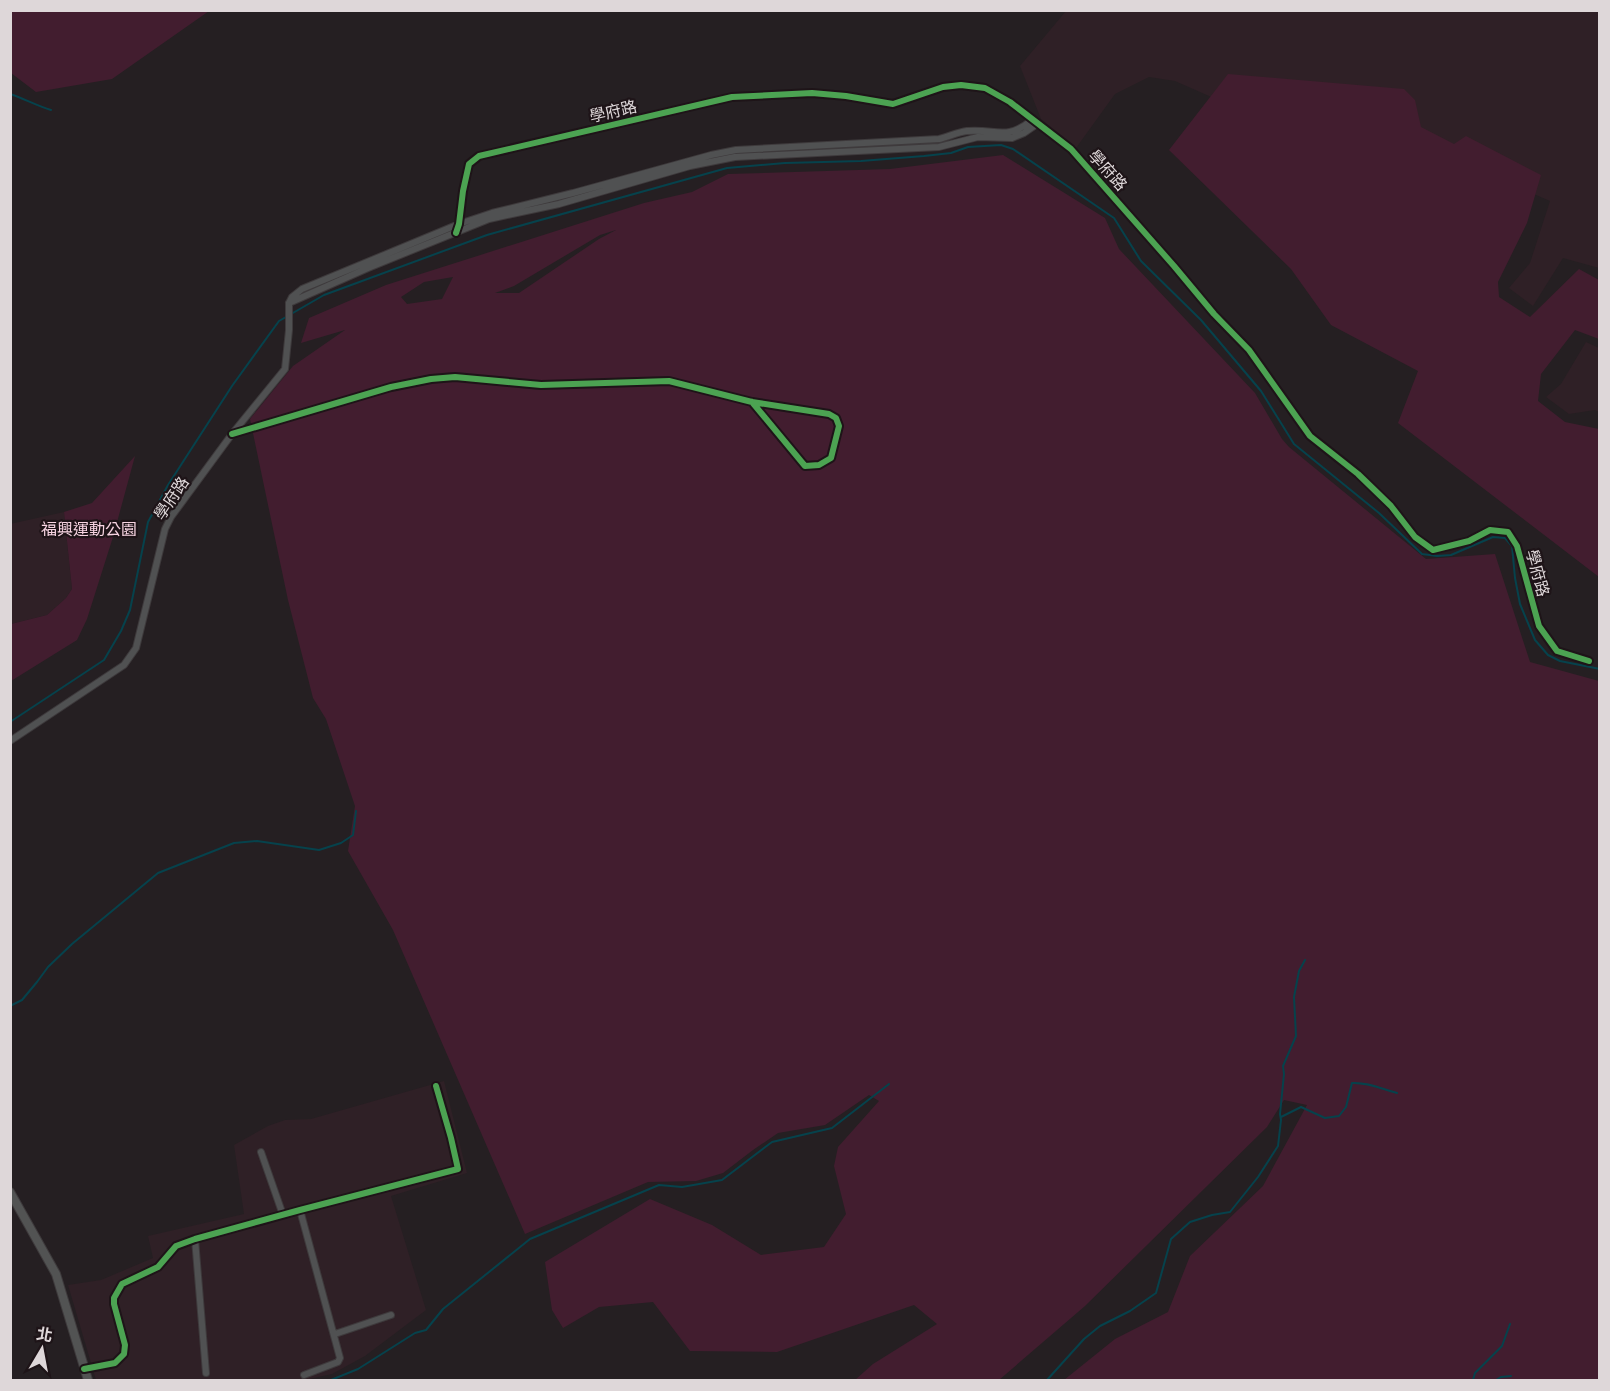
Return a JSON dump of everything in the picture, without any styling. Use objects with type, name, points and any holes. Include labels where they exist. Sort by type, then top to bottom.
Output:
[{"type":"main road","points":[[10,1192],[56,1274],[88,1380]]},
{"type":"street","name":"學府路","points":[[456,233],[469,164],[479,156],[732,97],[812,93],[893,104],[943,87],[961,85],[985,88],[1010,102],[1071,149],[1167,257],[1214,314],[1249,350],[1310,436],[1358,474],[1391,506],[1425,546],[1433,550],[1469,541],[1490,530],[1508,532],[1517,546],[1539,626],[1557,651],[1589,661]]},
{"type":"street","points":[[289,303],[292,297],[302,289],[459,224],[492,213],[711,155],[736,150],[939,139],[966,131],[1010,133],[1035,122]]},
{"type":"street","points":[[289,303],[358,272],[489,219],[559,204],[690,166],[735,157],[939,147],[978,137],[1012,138],[1024,133],[1035,122]]},
{"type":"street","name":"學府路","points":[[10,741],[124,665],[136,648],[165,529],[171,517],[232,434],[285,369],[289,303]]},
{"type":"street","points":[[232,434],[391,387],[431,379],[447,378],[541,385],[669,381],[752,402],[829,414],[836,418],[839,426],[831,458],[819,465],[805,466],[752,402]]},
{"type":"street","points":[[84,1369],[115,1363],[124,1354],[125,1345],[114,1298],[122,1284],[158,1267],[176,1246],[300,1210],[458,1169],[436,1086]]},
{"type":"street","points":[[261,1152],[283,1215]]},
{"type":"street","points":[[300,1210],[340,1358],[338,1362],[304,1375]]},
{"type":"street","points":[[195,1239],[206,1373]]},
{"type":"street","points":[[335,1334],[391,1315]]},
{"type":"shaded area","points":[[1066,11],[1599,11],[1599,268],[1563,258],[1533,306],[1509,288],[1530,263],[1550,201],[1403,137],[1250,114],[1175,81],[1149,77],[1115,94],[1076,148],[1041,119],[1020,66]]},
{"type":"shaded area","points":[[1586,342],[1599,348],[1599,412],[1595,410],[1569,414],[1546,397],[1561,384]]},
{"type":"shaded area","points":[[64,512],[72,589],[66,598],[47,615],[11,624],[10,524]]},
{"type":"shaded area","points":[[444,1081],[467,1173],[391,1196],[426,1310],[365,1356],[332,1374],[305,1380],[96,1380],[68,1285],[101,1280],[153,1258],[148,1236],[244,1214],[234,1145],[268,1126],[285,1120],[311,1119]]},
{"type":"green space","points":[[11,10],[209,11],[112,79],[36,92],[11,73]]},
{"type":"green space","points":[[1228,74],[1404,89],[1415,100],[1421,127],[1454,144],[1466,136],[1541,175],[1527,223],[1498,282],[1499,297],[1530,317],[1579,269],[1599,280],[1599,339],[1575,330],[1541,374],[1538,401],[1565,422],[1599,429],[1599,577],[1398,423],[1418,371],[1331,325],[1291,269],[1169,150]]},
{"type":"green space","points":[[1003,155],[1105,218],[1119,249],[1255,393],[1289,447],[1426,559],[1495,554],[1530,662],[1599,681],[1599,1380],[1064,1380],[1115,1339],[1168,1312],[1190,1256],[1263,1186],[1307,1105],[1284,1100],[1267,1127],[1085,1306],[999,1380],[855,1380],[873,1364],[937,1324],[914,1305],[777,1352],[690,1351],[653,1302],[599,1307],[563,1328],[552,1310],[545,1262],[650,1199],[712,1225],[761,1255],[824,1247],[846,1214],[834,1166],[838,1147],[879,1101],[869,1095],[825,1125],[778,1133],[723,1173],[696,1181],[648,1182],[525,1234],[393,930],[348,851],[355,806],[326,719],[313,698],[288,600],[250,419],[293,366],[345,330],[301,343],[309,318],[386,285],[644,203],[692,192],[728,174],[890,169]],"holes":[[[616,230],[519,293],[495,293],[514,286],[600,235]],[[453,277],[442,299],[407,304],[401,297],[424,282]]]},
{"type":"green space","name":"福興運動公園","points":[[135,456],[113,537],[87,619],[77,640],[11,681],[11,624],[47,615],[66,598],[72,589],[64,512],[92,503]]},
{"type":"waterway","points":[[10,94],[51,110]]},
{"type":"waterway","points":[[10,722],[104,660],[130,610],[148,522],[168,485],[232,386],[279,321],[324,295],[487,235],[727,168],[924,156],[951,153],[968,147],[1001,145],[1013,149],[1114,218],[1141,261],[1201,320],[1261,391],[1294,444],[1379,513],[1422,554],[1451,555],[1493,537],[1505,538],[1512,546],[1520,604],[1535,640],[1548,655],[1560,661],[1600,669]]},
{"type":"waterway","points":[[10,1006],[22,1000],[48,967],[72,944],[158,873],[234,843],[257,841],[319,850],[341,843],[353,835],[356,811]]},
{"type":"waterway","points":[[1047,1380],[1084,1339],[1100,1326],[1130,1311],[1156,1293],[1171,1239],[1190,1222],[1230,1212],[1258,1177],[1278,1146],[1283,1066],[1296,1036],[1294,997],[1299,971],[1305,960]]},
{"type":"waterway","points":[[1281,1117],[1301,1107],[1325,1118],[1339,1116],[1346,1107],[1352,1083],[1397,1093]]},
{"type":"waterway","points":[[331,1380],[358,1369],[415,1333],[426,1330],[443,1309],[530,1239],[659,1185],[682,1187],[722,1180],[772,1142],[832,1128],[889,1084]]},
{"type":"waterway","points":[[1473,1380],[1475,1373],[1502,1346],[1510,1324]]},
{"type":"waterway","points":[[1496,1380],[1511,1376]]},
{"type":"cycle path","points":[[456,233],[469,164],[479,156],[732,97],[812,93],[893,104],[943,87],[961,85],[985,88],[1010,102],[1071,149],[1214,314],[1249,350],[1310,436],[1358,474],[1391,506],[1415,537],[1433,550],[1469,541],[1490,530],[1508,532],[1517,546],[1539,626],[1557,651],[1589,661]]},
{"type":"cycle path","points":[[232,434],[391,387],[431,379],[455,377],[541,385],[669,381],[752,402],[829,414],[836,418],[839,426],[831,458],[819,465],[805,466],[752,402]]},
{"type":"cycle path","points":[[84,1369],[115,1363],[124,1354],[125,1345],[114,1298],[122,1284],[158,1267],[176,1246],[300,1210],[458,1169],[436,1086]]}]
